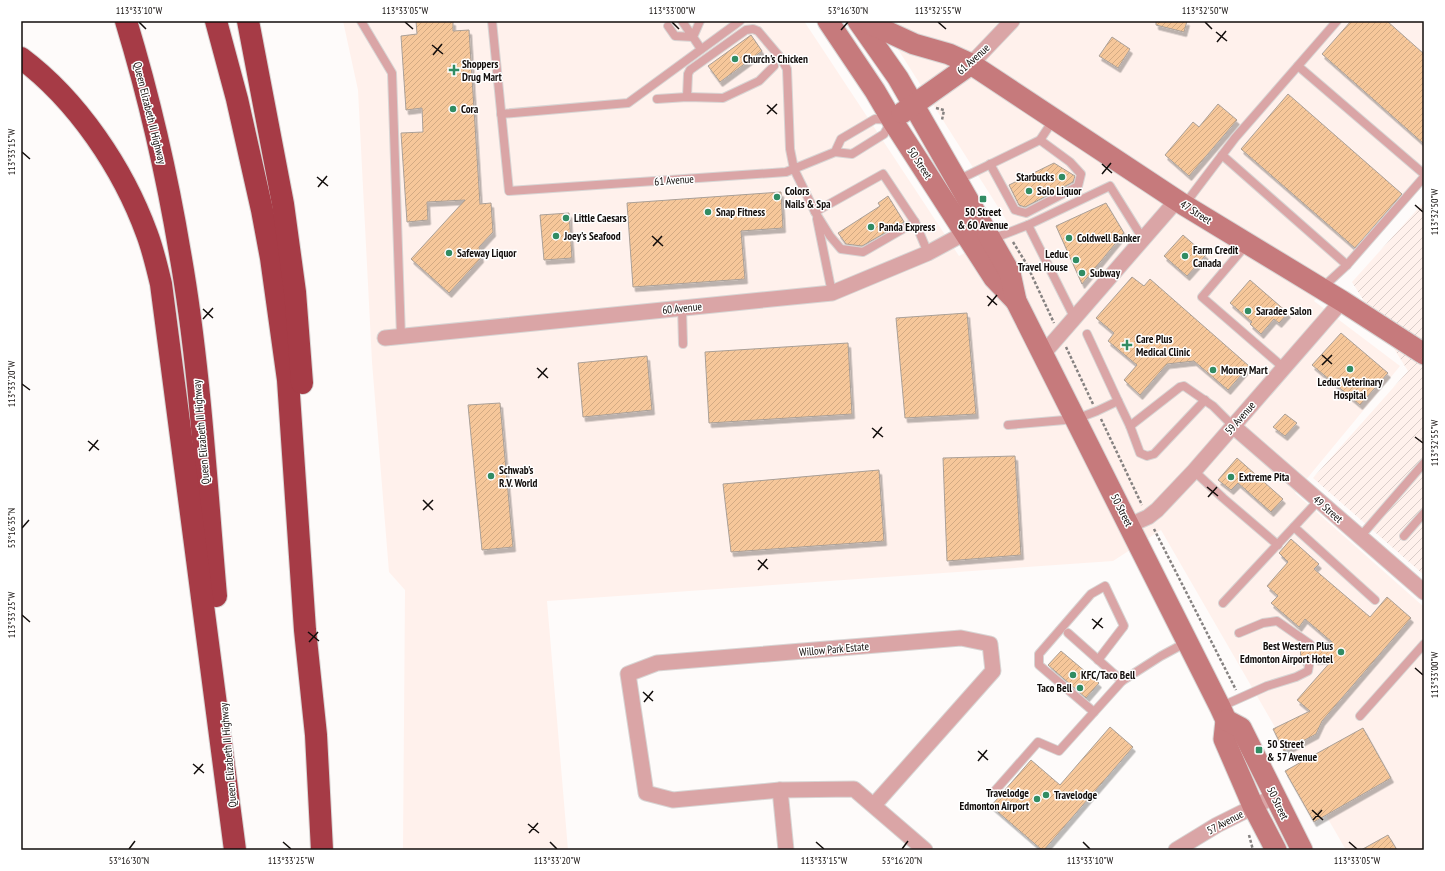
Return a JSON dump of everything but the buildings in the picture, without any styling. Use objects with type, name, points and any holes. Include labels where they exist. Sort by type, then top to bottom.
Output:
[{"type":"highway","name":"Queen Elizabeth II Highway","points":[[126,21],[163,162],[180,255],[191,336],[206,486],[235,850]]},
{"type":"highway","points":[[216,21],[238,99],[262,210],[271,258],[288,380],[301,550],[305,630],[316,735],[322,850]]},
{"type":"highway","points":[[248,21],[283,204],[295,292],[302,375],[301,550]]},
{"type":"highway","points":[[21,58],[46,79],[71,104],[93,133],[110,159],[127,190],[147,233],[155,260],[162,291],[235,850]]},
{"type":"main road","name":"50 Street","points":[[828,21],[994,278],[1016,301]]},
{"type":"main road","name":"50 Street","points":[[858,21],[898,78],[957,180],[999,236],[1010,273],[1016,301],[1076,419],[1139,521],[1188,642],[1223,713],[1241,728],[1302,850]]},
{"type":"main road","name":"47 Street","points":[[868,21],[873,25],[914,44],[949,54],[972,64],[1181,203],[1424,354]]},
{"type":"main road","name":"61 Avenue","points":[[892,120],[972,64]]},
{"type":"main road","name":"50 Street","points":[[1223,713],[1224,739],[1254,806],[1276,850]]},
{"type":"street","name":"61 Avenue","points":[[972,64],[1012,21]]},
{"type":"street","points":[[1043,354],[1143,239],[1181,203]]},
{"type":"street","name":"60 Avenue","points":[[385,338],[832,293],[928,253],[965,233]]},
{"type":"street","name":"59 Avenue","points":[[1139,521],[1158,510],[1342,302]]},
{"type":"street","name":"49 Street","points":[[1233,426],[1424,592]]},
{"type":"street","name":"Willow Park Estate","points":[[961,638],[990,644],[993,671],[874,805],[854,789],[780,790],[673,800],[646,793],[628,674],[657,664],[907,642],[961,638]]},
{"type":"street","points":[[780,790],[786,850]]},
{"type":"street","name":"57 Avenue","points":[[1176,850],[1217,825],[1275,796]]},
{"type":"street","points":[[874,805],[925,850]]},
{"type":"lane","points":[[361,21],[392,73],[401,337]]},
{"type":"lane","points":[[492,21],[501,114],[628,103],[740,21]]},
{"type":"lane","points":[[682,21],[701,49]]},
{"type":"lane","points":[[693,37],[700,21]]},
{"type":"lane","points":[[1181,203],[1235,138],[1337,21]]},
{"type":"lane","points":[[668,26],[675,36],[693,37]]},
{"type":"lane","points":[[687,97],[688,74],[690,70],[746,30],[753,29],[758,31],[780,57],[787,69],[790,149],[794,169],[830,236],[841,249],[863,252],[915,222]]},
{"type":"lane","points":[[658,99],[687,97],[723,98],[759,81],[774,66]]},
{"type":"lane","points":[[1298,66],[1424,175],[1347,265],[1321,289]]},
{"type":"lane","name":"61 Avenue","points":[[501,114],[509,191],[786,172],[835,152],[852,154],[884,134],[892,120]]},
{"type":"lane","points":[[835,152],[841,139],[875,119],[892,120]]},
{"type":"lane","points":[[957,180],[1040,140],[1054,119]]},
{"type":"lane","points":[[990,164],[1015,210],[1026,213],[1078,186],[1082,174],[1070,162],[1040,140]]},
{"type":"lane","points":[[1222,155],[1347,265]]},
{"type":"lane","points":[[816,212],[883,174],[915,222],[928,253]]},
{"type":"lane","points":[[999,236],[1028,225],[1110,186],[1143,239]]},
{"type":"lane","points":[[816,212],[832,293]]},
{"type":"lane","points":[[1028,225],[1074,318]]},
{"type":"lane","points":[[1248,244],[1202,297],[1284,368]]},
{"type":"lane","points":[[682,308],[683,344]]},
{"type":"lane","points":[[1087,334],[1130,426],[1140,453],[1147,456],[1154,454],[1205,400]]},
{"type":"lane","points":[[1130,426],[1180,387],[1184,386],[1213,406],[1233,426]]},
{"type":"lane","points":[[1008,425],[1076,419],[1097,412],[1118,401]]},
{"type":"lane","points":[[1360,537],[1424,463]]},
{"type":"lane","points":[[1194,471],[1278,545]]},
{"type":"lane","points":[[1223,603],[1318,501]]},
{"type":"lane","points":[[1404,536],[1424,513]]},
{"type":"lane","points":[[1294,528],[1375,600]]},
{"type":"lane","points":[[1094,712],[1039,665],[1039,654],[1091,594],[1105,586],[1124,626],[1098,660]]},
{"type":"lane","points":[[1239,633],[1262,623],[1277,621],[1310,644]]},
{"type":"lane","points":[[1068,633],[1122,681]]},
{"type":"lane","points":[[993,793],[1038,742],[1059,751],[1122,681],[1161,656],[1188,642]]},
{"type":"lane","points":[[1360,716],[1424,644]]},
{"type":"lane","points":[[1223,713],[1241,698],[1308,671],[1310,660]]},
{"type":"path","points":[[935,108],[944,110],[942,119],[944,126]]},
{"type":"path","points":[[999,236],[1026,263],[1097,412],[1139,521],[1241,698]]},
{"type":"shaded area","points":[[343,21],[804,21],[959,256],[1012,229],[880,21],[1424,21],[1424,185],[1314,301],[1400,366],[1295,493],[1424,607],[1424,850],[1346,850],[1161,530],[1113,561],[547,601],[568,850],[403,850],[405,590],[389,572],[372,362],[358,90]]},
{"type":"shaded area","points":[[1424,202],[1424,575],[1313,478],[1408,371],[1352,282]]},
{"type":"place","name":"Church's Chicken","points":[[735,59]]},
{"type":"place","name":"Shoppers Drug Mart","points":[[454,70]]},
{"type":"place","name":"Cora","points":[[453,109]]},
{"type":"place","name":"Starbucks","points":[[1062,177]]},
{"type":"place","name":"Solo Liquor","points":[[1029,191]]},
{"type":"place","name":"Colors Nails & Spa","points":[[777,197]]},
{"type":"place","name":"50 Street & 60 Avenue","points":[[983,199]]},
{"type":"place","name":"Snap Fitness","points":[[708,212]]},
{"type":"place","name":"Little Caesars","points":[[566,218]]},
{"type":"place","name":"Panda Express","points":[[871,227]]},
{"type":"place","name":"Joey's Seafood","points":[[556,236]]},
{"type":"place","name":"Coldwell Banker","points":[[1069,238]]},
{"type":"place","name":"Safeway Liquor","points":[[449,253]]},
{"type":"place","name":"Farm Credit Canada","points":[[1185,256]]},
{"type":"place","name":"Leduc Travel House","points":[[1076,260]]},
{"type":"place","name":"Subway","points":[[1082,273]]},
{"type":"place","name":"Saradee Salon","points":[[1248,311]]},
{"type":"place","name":"Care Plus Medical Clinic","points":[[1127,345]]},
{"type":"place","name":"Leduc Veterinary Hospital","points":[[1350,369]]},
{"type":"place","name":"Money Mart","points":[[1213,370]]},
{"type":"place","name":"Schwab's R.V. World","points":[[491,476]]},
{"type":"place","name":"Extreme Pita","points":[[1231,477]]},
{"type":"place","name":"Best Western Plus Edmonton Airport Hotel","points":[[1341,652]]},
{"type":"place","name":"KFC/Taco Bell","points":[[1073,675]]},
{"type":"place","name":"Taco Bell","points":[[1080,688]]},
{"type":"place","name":"50 Street & 57 Avenue","points":[[1259,750]]},
{"type":"place","name":"Travelodge","points":[[1046,795]]},
{"type":"place","name":"Travelodge Edmonton Airport","points":[[1037,799]]}]
